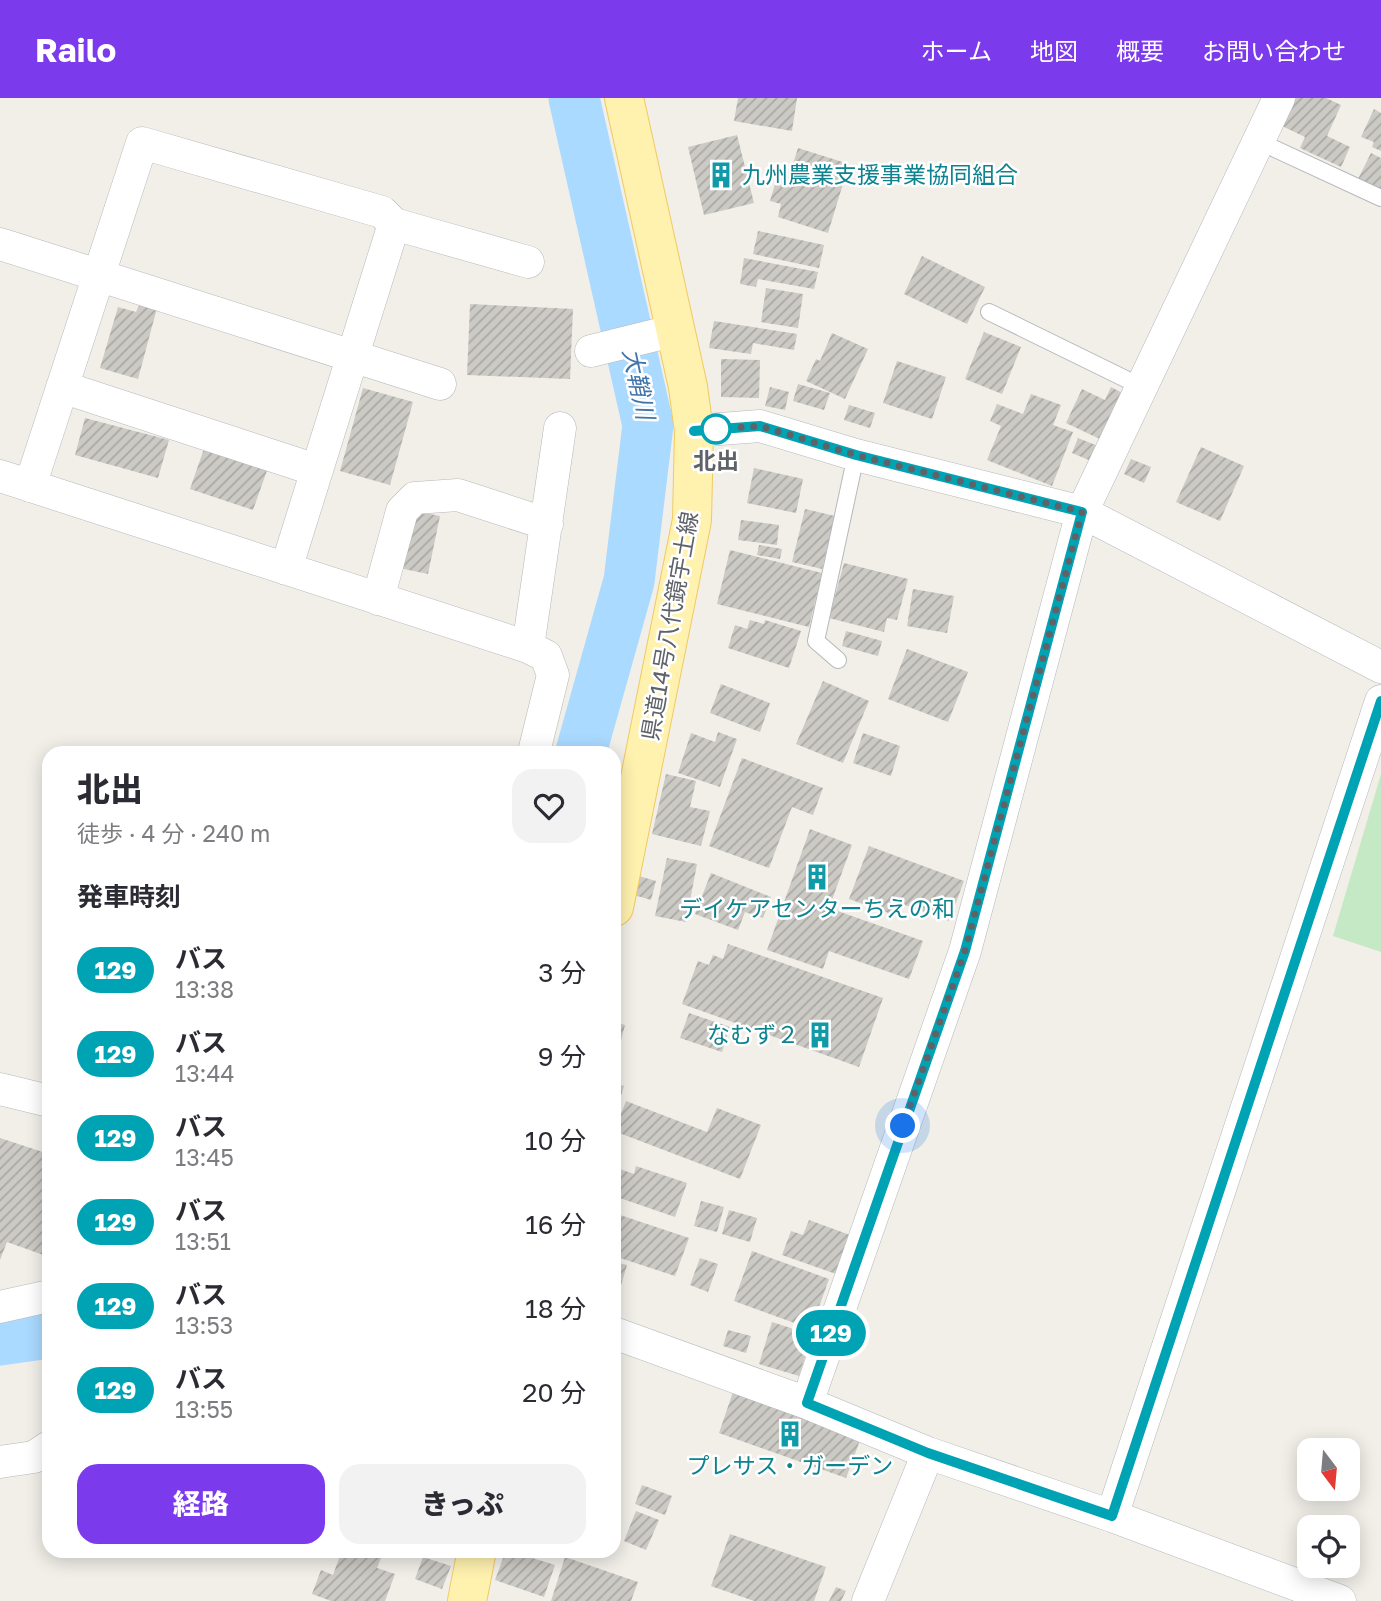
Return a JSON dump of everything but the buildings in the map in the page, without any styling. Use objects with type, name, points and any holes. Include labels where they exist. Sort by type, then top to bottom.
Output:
[{"type":"main road","name":"県道14号八代鏡宇土線","points":[[621,872],[692,520],[694,431],[664,333],[624,98]]},
{"type":"main road","points":[[467,1601],[475,1558]]},
{"type":"street","points":[[807,1403],[965,951],[1082,512],[1279,98]]},
{"type":"street","points":[[30,486],[142,144],[382,212],[394,224],[528,262]]},
{"type":"street","points":[[286,569],[394,224]]},
{"type":"street","points":[[0,244],[440,384]]},
{"type":"street","points":[[591,351],[664,333]]},
{"type":"street","points":[[62,387],[316,470]]},
{"type":"street","points":[[694,431],[760,426],[856,455],[1082,512],[1381,667]]},
{"type":"street","points":[[528,647],[561,428]]},
{"type":"street","points":[[0,476],[528,647],[547,656],[553,675],[535,746]]},
{"type":"street","points":[[378,599],[402,510],[415,498],[458,495],[547,524]]},
{"type":"street","points":[[1112,1516],[1381,701]]},
{"type":"street","points":[[0,1089],[42,1099]]},
{"type":"street","points":[[0,1307],[42,1298]]},
{"type":"street","points":[[621,1336],[807,1403],[928,1453],[1112,1516],[1340,1601]]},
{"type":"street","points":[[0,1462],[34,1457],[42,1452]]},
{"type":"street","points":[[869,1601],[928,1453]]},
{"type":"lane","points":[[1258,141],[1381,198]]},
{"type":"lane","points":[[989,313],[1140,386]]},
{"type":"lane","points":[[838,660],[816,641],[856,455]]},
{"type":"green space","points":[[1381,774],[1381,952],[1333,936]]},
{"type":"waterway","name":"大鞘川","points":[[574,98],[648,425],[629,581],[583,746]]},
{"type":"waterway","name":"大鞘川","points":[[0,1340],[42,1334]]},
{"type":"bus line","name":"129","points":[[694,431],[760,426],[856,455],[1082,512],[965,951],[807,1403],[928,1453],[1112,1516],[1381,701]]},
{"type":"place","name":"九州農業支援事業協同組合","points":[[721,175]]},
{"type":"place","name":"北出","points":[[716,429]]},
{"type":"place","name":"デイケアセンターちえの和","points":[[817,877]]},
{"type":"place","name":"なむず２","points":[[820,1035]]},
{"type":"place","name":"プレサス・ガーデン","points":[[790,1434]]},
{"type":"route","points":[[716,429],[760,426],[856,455],[1082,512],[965,951],[903,1126]]}]
